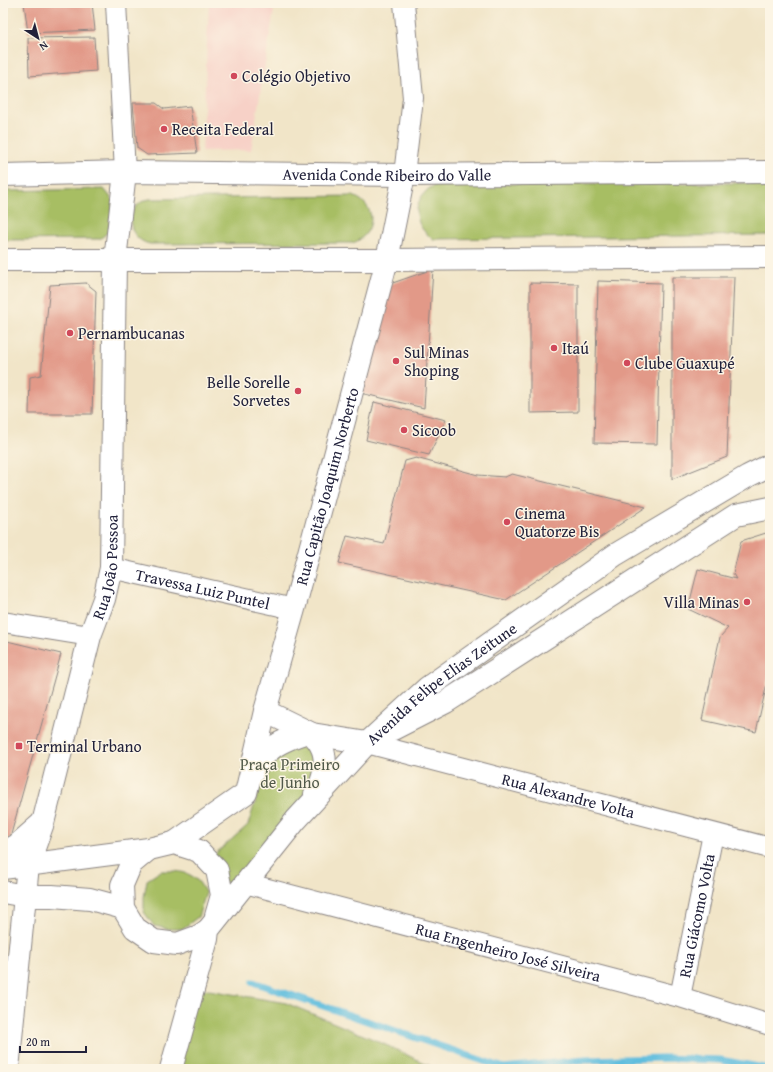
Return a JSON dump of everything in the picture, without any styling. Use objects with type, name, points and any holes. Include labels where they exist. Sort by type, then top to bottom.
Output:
[{"type":"main road","name":"Avenida Conde Ribeiro do Valle","points":[[3,175],[125,172],[404,175],[770,172]]},
{"type":"main road","name":"Rua João Pessoa","points":[[8,1069],[28,864],[43,823],[90,636],[104,598],[111,568],[115,260],[125,172]]},
{"type":"main road","name":"Rua Capitão Joaquim Norberto","points":[[265,711],[294,609],[387,260],[404,175]]},
{"type":"main road","points":[[3,260],[387,260],[770,257]]},
{"type":"main road","name":"Avenida Felipe Elias Zeitune","points":[[367,743],[427,688],[615,555],[748,476],[770,466]]},
{"type":"main road","name":"Avenida Felipe Elias Zeitune","points":[[367,743],[446,702],[736,515],[770,508]]},
{"type":"main road","points":[[3,868],[149,849],[174,843],[246,793],[265,711],[309,733],[321,744],[325,759],[324,775],[317,792],[301,815]]},
{"type":"main road","points":[[247,787],[260,760],[273,746],[292,737],[309,733],[367,743]]},
{"type":"main road","points":[[149,849],[131,864],[122,885],[123,908],[135,928],[154,941],[177,944],[199,936],[211,925],[301,815],[367,743]]},
{"type":"main road","points":[[3,852],[16,846],[43,823]]},
{"type":"main road","points":[[171,1069],[211,925],[222,895],[217,870],[199,851],[174,843]]},
{"type":"main road","points":[[3,892],[25,896],[52,896],[90,899],[123,908]]},
{"type":"street","points":[[116,3],[125,172]]},
{"type":"street","points":[[404,3],[412,98],[404,175]]},
{"type":"street","name":"Travessa Luiz Puntel","points":[[111,568],[294,609]]},
{"type":"street","points":[[3,622],[90,636]]},
{"type":"street","name":"Rua Alexandre Volta","points":[[367,743],[770,848]]},
{"type":"street","name":"Rua Giácomo Volta","points":[[680,997],[713,834]]},
{"type":"street","name":"Rua Engenheiro José Silveira","points":[[245,883],[680,997],[770,1025]]},
{"type":"shaded area","name":"Colégio Objetivo","points":[[209,3],[275,3],[251,150],[202,151]]},
{"type":"green space","points":[[770,183],[770,235],[433,239],[420,226],[417,210],[423,195],[437,184]]},
{"type":"green space","points":[[104,189],[113,200],[108,232],[100,239],[3,240],[3,191]]},
{"type":"green space","points":[[353,196],[361,200],[367,206],[370,212],[371,220],[370,227],[366,233],[361,239],[353,243],[150,244],[142,241],[136,236],[132,229],[131,222],[135,208],[141,202],[149,199]]},
{"type":"green space","name":"Praça Primeiro de Junho","points":[[294,745],[311,752],[314,755],[318,763],[315,777],[294,809],[230,892],[214,855],[248,825],[269,758]]},
{"type":"green space","points":[[161,871],[189,874],[197,880],[206,893],[198,917],[182,929],[169,929],[154,926],[144,912],[144,897],[147,880]]},
{"type":"green space","points":[[197,988],[286,1003],[373,1039],[437,1069],[179,1069]]},
{"type":"building","points":[[24,3],[92,3],[95,30],[28,33]]},
{"type":"building","points":[[94,37],[96,71],[29,76],[28,38]]},
{"type":"building","name":"Receita Federal","points":[[133,103],[156,103],[164,109],[190,106],[197,153],[147,155],[137,148]]},
{"type":"building","name":"Sul Minas Shoping","points":[[433,269],[424,408],[356,392],[384,286]]},
{"type":"building","points":[[672,277],[734,277],[727,457],[672,479]]},
{"type":"building","name":"Clube Guaxupé","points":[[598,281],[661,283],[657,444],[594,443]]},
{"type":"building","name":"Pernambucanas","points":[[86,283],[96,291],[92,414],[29,414],[30,377],[41,375],[50,285]]},
{"type":"building","name":"Itaú","points":[[530,283],[578,284],[578,412],[530,413]]},
{"type":"building","name":"Sicoob","points":[[374,402],[446,420],[429,455],[366,440]]},
{"type":"building","name":"Cinema Quatorze Bis","points":[[416,458],[478,475],[505,477],[512,474],[646,507],[506,600],[339,563],[347,536],[384,544],[405,461]]},
{"type":"building","points":[[770,533],[770,637],[767,639],[770,640],[770,670],[756,732],[702,720],[720,637],[728,628],[688,609],[698,569],[736,579],[733,574],[741,541]]},
{"type":"building","name":"Terminal Urbano","points":[[3,640],[61,654],[10,838],[3,841]]},
{"type":"waterway","points":[[253,982],[504,1068],[584,1060],[663,1058],[720,1060],[770,1069]]},
{"type":"place","name":"Colégio Objetivo","points":[[234,76]]},
{"type":"place","name":"Receita Federal","points":[[164,129]]},
{"type":"place","name":"Pernambucanas","points":[[70,333]]},
{"type":"place","name":"Itaú","points":[[554,348]]},
{"type":"place","name":"Sul Minas Shoping","points":[[396,361]]},
{"type":"place","name":"Clube Guaxupé","points":[[627,363]]},
{"type":"place","name":"Belle Sorelle Sorvetes","points":[[298,391]]},
{"type":"place","name":"Sicoob","points":[[404,430]]},
{"type":"place","name":"Cinema Quatorze Bis","points":[[507,522]]},
{"type":"place","name":"Villa Minas","points":[[747,602]]},
{"type":"place","name":"Terminal Urbano","points":[[19,746]]}]
